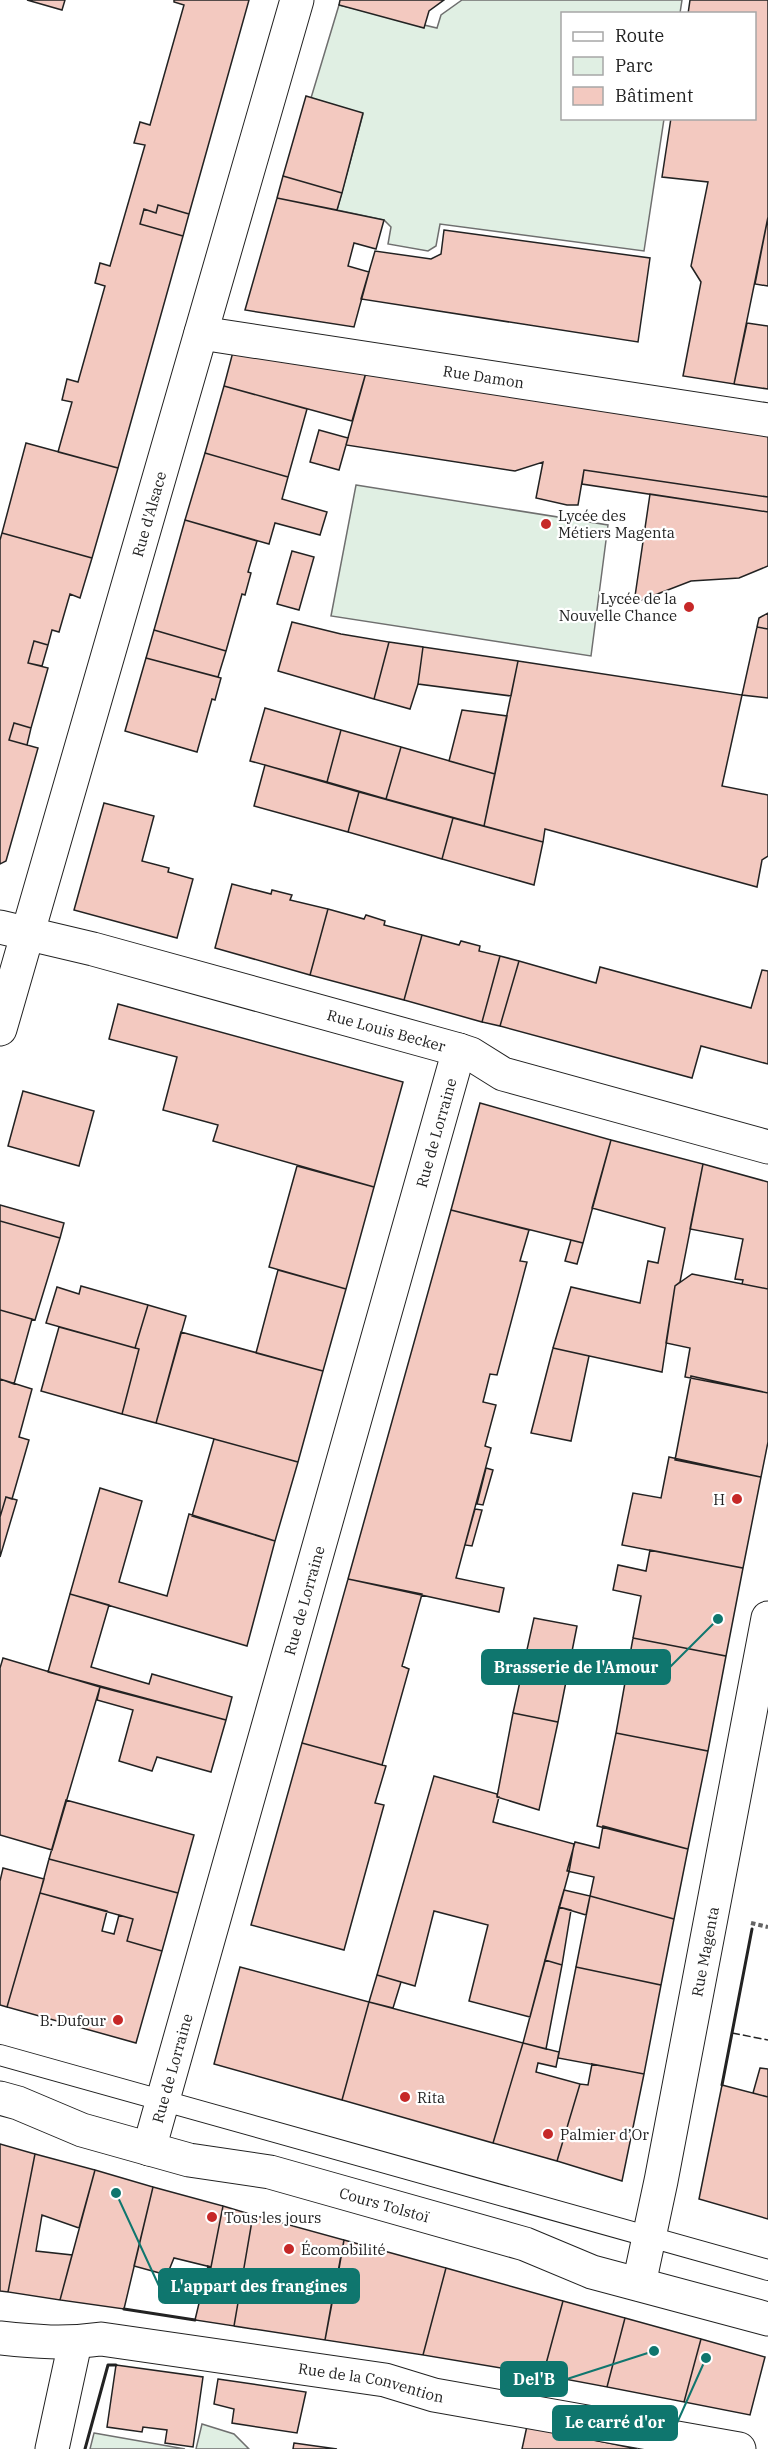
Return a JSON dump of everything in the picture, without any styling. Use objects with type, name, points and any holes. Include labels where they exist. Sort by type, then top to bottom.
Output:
[{"type":"street","name":"Rue d'Alsace","points":[[0,1029],[13,930],[201,333],[297,0]]},
{"type":"street","name":"Rue Damon","points":[[201,333],[768,420]]},
{"type":"street","name":"Rue Louis Becker","points":[[13,930],[93,949],[459,1050],[471,1054],[503,1074],[768,1147]]},
{"type":"street","name":"Rue de Lorraine","points":[[149,2149],[459,1050]]},
{"type":"street","name":"Rue Magenta","points":[[639,2284],[768,1618]]},
{"type":"street","name":"Cours Tolstoï","points":[[0,2098],[82,2130],[189,2160],[270,2172],[525,2244],[592,2272],[768,2319]]},
{"type":"street","name":"Rue de la Convention","points":[[0,2338],[45,2343],[75,2343],[101,2338],[385,2380],[434,2395],[739,2449]]},
{"type":"street","points":[[52,2449],[75,2343]]},
{"type":"lane","points":[[0,2055],[768,2270]]},
{"type":"path","points":[[747,1922],[768,1927]]},
{"type":"green space","points":[[462,0],[682,0],[680,12],[561,12],[561,120],[664,120],[644,251],[440,224],[436,246],[428,251],[388,244],[391,227],[384,220],[337,210],[363,114],[311,98],[339,5],[437,28],[441,15]]},
{"type":"green space","points":[[356,485],[608,525],[591,656],[331,616]]},
{"type":"green space","points":[[202,2424],[234,2434],[249,2449],[196,2449]]},
{"type":"green space","points":[[94,2433],[185,2449],[90,2449]]},
{"type":"building","points":[[27,0],[65,0],[62,10]]},
{"type":"building","points":[[174,0],[249,0],[189,214],[158,205],[156,213],[144,209],[140,224],[183,236],[118,468],[58,452],[72,402],[62,400],[67,379],[78,382],[105,286],[95,283],[100,263],[110,266],[145,145],[134,143],[140,122],[150,125],[184,5]]},
{"type":"building","points":[[340,0],[444,0],[429,11],[424,28],[339,5]]},
{"type":"building","points":[[690,0],[768,0],[768,217],[734,384],[683,376],[701,282],[691,266],[708,182],[662,177],[671,120],[756,120],[756,12],[688,12]]},
{"type":"building","points":[[306,96],[363,113],[342,193],[283,176]]},
{"type":"building","points":[[283,176],[342,193],[337,210],[277,198]]},
{"type":"building","points":[[277,198],[384,220],[376,249],[354,243],[348,266],[369,272],[354,327],[245,310]]},
{"type":"building","points":[[158,205],[189,214],[183,236],[140,224],[144,209],[156,213]]},
{"type":"building","points":[[768,217],[768,286],[755,284]]},
{"type":"building","points":[[444,230],[650,258],[638,342],[361,299],[375,251],[431,259],[441,254]]},
{"type":"building","points":[[747,323],[768,326],[768,389],[734,384]]},
{"type":"building","points":[[234,348],[367,369],[352,421],[224,386]]},
{"type":"building","points":[[367,369],[768,430],[768,497],[584,470],[578,505],[567,505],[536,498],[543,462],[515,471],[346,445]]},
{"type":"building","points":[[224,386],[307,409],[288,477],[205,453]]},
{"type":"building","points":[[319,430],[348,438],[339,470],[310,462]]},
{"type":"building","points":[[26,443],[118,468],[92,558],[2,533]]},
{"type":"building","points":[[205,453],[288,477],[282,499],[327,512],[320,535],[275,523],[269,544],[185,520]]},
{"type":"building","points":[[584,470],[768,497],[768,512],[582,484]]},
{"type":"building","points":[[650,494],[768,512],[768,566],[739,578],[691,581],[634,603]]},
{"type":"building","points":[[185,520],[257,541],[248,572],[251,573],[245,595],[242,594],[226,651],[154,630]]},
{"type":"building","points":[[2,533],[92,558],[80,598],[70,594],[59,632],[52,630],[48,645],[34,641],[28,663],[48,668],[31,728],[14,723],[9,740],[38,748],[6,861],[0,864],[0,540]]},
{"type":"building","points":[[292,551],[314,557],[299,610],[277,604]]},
{"type":"building","points":[[768,613],[768,629],[757,627],[759,618]]},
{"type":"building","points":[[292,622],[341,634],[389,642],[374,699],[278,671]]},
{"type":"building","points":[[757,627],[768,629],[768,698],[742,695]]},
{"type":"building","points":[[154,630],[226,651],[218,677],[146,658]]},
{"type":"building","points":[[34,641],[48,645],[42,666],[28,663]]},
{"type":"building","points":[[389,642],[423,647],[418,684],[410,709],[374,699]]},
{"type":"building","points":[[423,647],[518,661],[511,696],[418,684]]},
{"type":"building","points":[[146,658],[221,678],[215,700],[212,699],[197,752],[125,731]]},
{"type":"building","points":[[518,661],[742,695],[722,786],[768,795],[768,856],[762,860],[757,887],[545,829],[543,842],[484,826]]},
{"type":"building","points":[[265,708],[341,730],[327,782],[250,761]]},
{"type":"building","points":[[462,710],[507,716],[495,774],[449,761]]},
{"type":"building","points":[[14,723],[31,728],[27,745],[9,740]]},
{"type":"building","points":[[341,730],[401,747],[386,799],[327,782]]},
{"type":"building","points":[[401,747],[495,774],[484,826],[386,799]]},
{"type":"building","points":[[265,765],[359,792],[348,832],[254,806]]},
{"type":"building","points":[[359,792],[453,818],[442,859],[348,832]]},
{"type":"building","points":[[104,803],[154,816],[142,861],[169,868],[168,872],[193,879],[177,938],[74,910]]},
{"type":"building","points":[[453,818],[543,842],[534,885],[442,859]]},
{"type":"building","points":[[232,884],[271,894],[272,890],[292,895],[290,900],[328,909],[310,975],[215,948]]},
{"type":"building","points":[[328,909],[364,919],[366,915],[385,921],[384,925],[422,935],[404,1000],[310,975]]},
{"type":"building","points":[[422,935],[459,945],[461,941],[480,946],[479,951],[500,956],[482,1022],[404,1000]]},
{"type":"building","points":[[500,956],[519,961],[500,1026],[482,1022]]},
{"type":"building","points":[[519,961],[596,983],[600,967],[751,1008],[762,970],[768,971],[768,1064],[701,1046],[692,1078],[500,1026]]},
{"type":"building","points":[[118,1004],[403,1082],[374,1187],[213,1141],[218,1125],[163,1110],[177,1057],[109,1039]]},
{"type":"building","points":[[23,1091],[94,1111],[79,1166],[8,1146]]},
{"type":"building","points":[[480,1103],[611,1140],[583,1243],[451,1210]]},
{"type":"building","points":[[611,1140],[703,1164],[680,1282],[675,1286],[662,1372],[553,1348],[571,1287],[640,1303],[648,1261],[658,1263],[665,1228],[592,1208]]},
{"type":"building","points":[[703,1164],[768,1182],[768,1289],[742,1284],[743,1280],[735,1279],[743,1239],[690,1229]]},
{"type":"building","points":[[297,1166],[374,1187],[346,1289],[269,1267]]},
{"type":"building","points":[[0,1205],[64,1223],[60,1238],[0,1221]]},
{"type":"building","points":[[451,1210],[529,1230],[520,1261],[527,1262],[497,1375],[490,1374],[483,1402],[496,1405],[485,1446],[491,1448],[456,1578],[504,1588],[499,1612],[348,1579]]},
{"type":"building","points":[[0,1221],[60,1238],[35,1320],[0,1310]]},
{"type":"building","points":[[571,1240],[583,1243],[577,1264],[565,1261]]},
{"type":"building","points":[[278,1270],[346,1289],[323,1371],[256,1353]]},
{"type":"building","points":[[692,1274],[768,1289],[768,1393],[685,1377],[690,1348],[666,1343],[675,1286]]},
{"type":"building","points":[[81,1286],[148,1305],[135,1348],[46,1323],[57,1287],[79,1294]]},
{"type":"building","points":[[148,1305],[186,1316],[156,1423],[122,1414],[139,1349],[135,1348]]},
{"type":"building","points":[[0,1310],[32,1319],[14,1384],[0,1379]]},
{"type":"building","points":[[59,1327],[139,1349],[122,1414],[41,1391]]},
{"type":"building","points":[[181,1332],[323,1371],[298,1462],[156,1423]]},
{"type":"building","points":[[553,1348],[589,1356],[571,1441],[531,1433]]},
{"type":"building","points":[[691,1376],[768,1393],[768,1442],[761,1477],[675,1460]]},
{"type":"building","points":[[0,1379],[32,1389],[19,1437],[29,1440],[12,1499],[6,1497],[0,1517]]},
{"type":"building","points":[[214,1439],[298,1462],[275,1541],[192,1516]]},
{"type":"building","points":[[669,1457],[761,1477],[743,1568],[622,1545],[633,1493],[661,1498]]},
{"type":"building","points":[[486,1468],[493,1470],[483,1505],[477,1504]]},
{"type":"building","points":[[100,1488],[142,1501],[119,1582],[167,1596],[189,1514],[275,1541],[247,1646],[70,1594]]},
{"type":"building","points":[[6,1497],[17,1500],[0,1557],[0,1517]]},
{"type":"building","points":[[475,1509],[482,1510],[472,1546],[465,1545]]},
{"type":"building","points":[[650,1550],[743,1568],[726,1656],[633,1638],[641,1596],[613,1590],[618,1565],[646,1571]]},
{"type":"building","points":[[348,1579],[422,1594],[402,1666],[409,1669],[382,1765],[302,1743]]},
{"type":"building","points":[[70,1594],[109,1605],[91,1667],[149,1684],[152,1674],[232,1697],[226,1720],[48,1672]]},
{"type":"building","points":[[534,1618],[577,1626],[558,1722],[513,1713]]},
{"type":"building","points":[[633,1638],[726,1656],[708,1751],[616,1733]]},
{"type":"building","points":[[3,1658],[100,1687],[52,1850],[0,1835],[0,1668]]},
{"type":"building","points":[[100,1687],[226,1720],[211,1772],[157,1757],[152,1771],[119,1761],[133,1710],[97,1700]]},
{"type":"building","points":[[513,1713],[558,1722],[539,1810],[497,1797]]},
{"type":"building","points":[[616,1733],[708,1751],[688,1849],[597,1826]]},
{"type":"building","points":[[302,1743],[386,1766],[375,1803],[384,1805],[344,1950],[251,1925]]},
{"type":"building","points":[[434,1776],[497,1794],[499,1797],[493,1822],[574,1844],[569,1872],[530,2017],[469,2001],[488,1925],[434,1911],[415,1986],[377,1975]]},
{"type":"building","points":[[66,1800],[194,1835],[178,1893],[49,1859]]},
{"type":"building","points":[[603,1826],[688,1849],[674,1919],[590,1896],[594,1877],[567,1871],[575,1842],[599,1848]]},
{"type":"building","points":[[49,1859],[178,1893],[162,1951],[127,1941],[133,1919],[40,1893]]},
{"type":"building","points":[[3,1868],[44,1879],[7,2007],[0,2005],[0,1881]]},
{"type":"building","points":[[564,1890],[590,1896],[586,1915],[559,1907]]},
{"type":"building","points":[[40,1893],[107,1911],[102,1931],[114,1934],[119,1915],[133,1919],[127,1941],[162,1951],[136,2043],[7,2007]]},
{"type":"building","points":[[590,1896],[674,1919],[661,1985],[576,1967]]},
{"type":"building","points":[[559,1907],[571,1910],[562,1965],[545,1960]]},
{"type":"building","points":[[545,1960],[562,1965],[546,2049],[523,2043]]},
{"type":"building","points":[[240,1967],[369,2002],[342,2100],[214,2064]]},
{"type":"building","points":[[576,1967],[661,1985],[644,2074],[558,2058]]},
{"type":"building","points":[[377,1975],[401,1982],[393,2008],[369,2002]]},
{"type":"building","points":[[369,2002],[523,2043],[493,2143],[342,2100]]},
{"type":"building","points":[[523,2043],[559,2052],[556,2067],[538,2063],[536,2072],[580,2084],[557,2161],[493,2143]]},
{"type":"building","points":[[592,2064],[644,2074],[622,2181],[557,2161],[580,2084],[588,2085]]},
{"type":"building","points":[[760,2068],[768,2069],[768,2097],[753,2093]]},
{"type":"building","points":[[722,2085],[768,2097],[768,2219],[699,2199]]},
{"type":"building","points":[[0,2144],[35,2154],[8,2292],[0,2291]]},
{"type":"building","points":[[35,2154],[95,2170],[79,2228],[42,2215],[36,2251],[72,2255],[60,2300],[8,2292]]},
{"type":"building","points":[[95,2170],[153,2187],[124,2309],[60,2300]]},
{"type":"building","points":[[153,2187],[223,2206],[211,2267],[174,2258],[167,2275],[134,2266]]},
{"type":"building","points":[[223,2206],[253,2215],[234,2326],[195,2320],[208,2266],[211,2267]]},
{"type":"building","points":[[253,2215],[344,2240],[336,2286],[285,2274],[281,2292],[332,2301],[325,2340],[234,2326]]},
{"type":"building","points":[[344,2240],[446,2268],[423,2355],[325,2340]]},
{"type":"building","points":[[446,2268],[563,2301],[543,2375],[423,2355]]},
{"type":"building","points":[[563,2301],[625,2318],[607,2387],[543,2375]]},
{"type":"building","points":[[625,2318],[701,2339],[684,2402],[607,2387]]},
{"type":"building","points":[[701,2339],[765,2357],[750,2415],[684,2402]]},
{"type":"building","points":[[116,2365],[203,2377],[193,2447],[165,2443],[167,2430],[143,2427],[142,2432],[107,2427]]},
{"type":"building","points":[[218,2379],[306,2392],[297,2433],[232,2423],[234,2409],[214,2404]]},
{"type":"building","points":[[527,2426],[637,2449],[522,2449]]},
{"type":"building","points":[[294,2443],[337,2449],[293,2449]]},
{"type":"fence","points":[[732,2033],[768,2040]]},
{"type":"wall","points":[[722,2085],[752,1929]]},
{"type":"wall","points":[[124,2309],[195,2320]]},
{"type":"wall","points":[[85,2449],[108,2365],[116,2365]]},
{"type":"place","name":"Lycée des Métiers Magenta","points":[[546,524]]},
{"type":"place","name":"Lycée de la Nouvelle Chance","points":[[689,607]]},
{"type":"place","name":"H","points":[[737,1499]]},
{"type":"place","name":"Brasserie de l'Amour","points":[[718,1619]]},
{"type":"place","name":"B. Dufour","points":[[118,2020]]},
{"type":"place","name":"Rita","points":[[405,2097]]},
{"type":"place","name":"Palmier d’Or","points":[[548,2134]]},
{"type":"place","name":"L'appart des frangines","points":[[116,2193]]},
{"type":"place","name":"Tous les jours","points":[[212,2217]]},
{"type":"place","name":"Écomobilité","points":[[289,2249]]},
{"type":"place","name":"Del'B","points":[[654,2351]]},
{"type":"place","name":"Le carré d'or","points":[[706,2358]]}]
